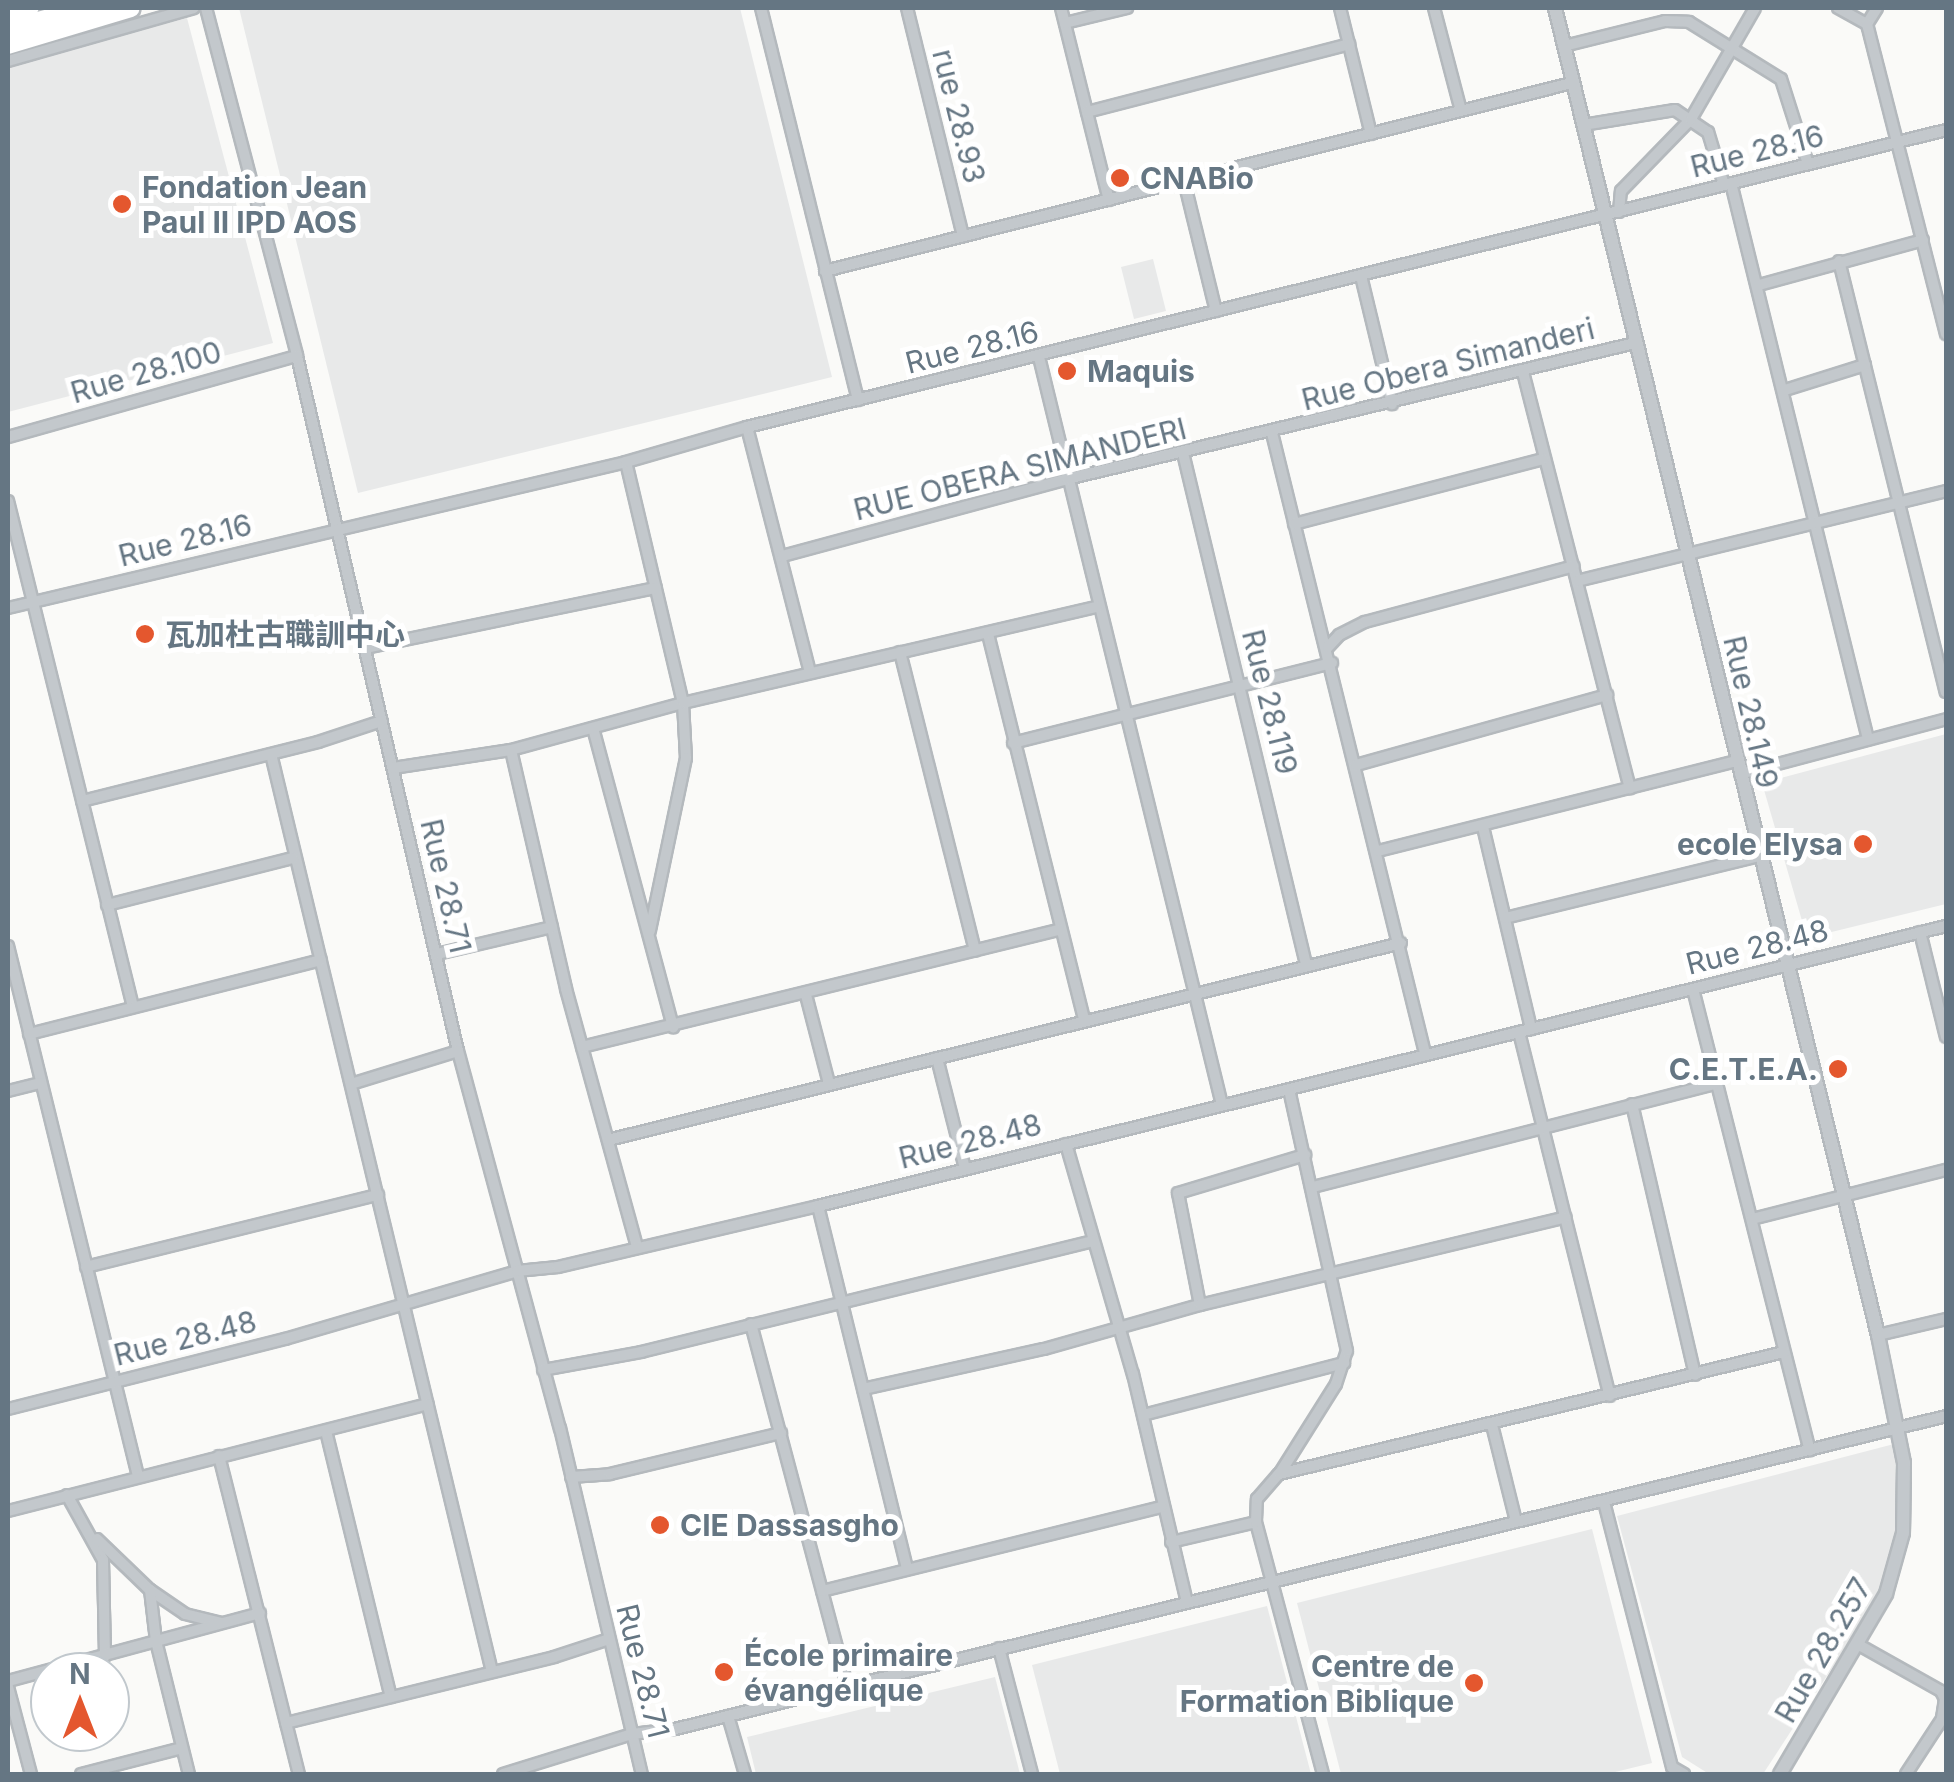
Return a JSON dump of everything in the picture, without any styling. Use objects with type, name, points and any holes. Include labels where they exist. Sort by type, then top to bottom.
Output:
[{"type":"highway","points":[[8,13],[30,8]]},
{"type":"highway","points":[[8,29],[87,8]]},
{"type":"highway","points":[[8,45],[131,8]]},
{"type":"street","points":[[8,61],[194,8]]},
{"type":"street","name":"Rue 28.71","points":[[206,8],[297,356],[458,1050],[571,1477],[642,1774]]},
{"type":"street","points":[[760,8],[858,400]]},
{"type":"street","name":"rue 28.93","points":[[907,8],[963,236]]},
{"type":"street","points":[[1061,8],[1109,200]]},
{"type":"street","points":[[1065,23],[1127,8]]},
{"type":"street","points":[[1340,8],[1371,134]]},
{"type":"street","points":[[1434,8],[1460,111]]},
{"type":"street","name":"Rue 28.149","points":[[1555,8],[1898,1428]]},
{"type":"street","points":[[1619,212],[1618,200],[1626,184],[1691,118],[1756,8]]},
{"type":"street","points":[[1838,8],[1867,24]]},
{"type":"street","points":[[1877,8],[1867,24],[1946,334]]},
{"type":"street","points":[[1564,46],[1678,19],[1734,46],[1781,78],[1808,164]]},
{"type":"street","points":[[1087,112],[1349,44]]},
{"type":"street","points":[[825,271],[1572,83]]},
{"type":"street","points":[[1583,125],[1666,108],[1691,118],[1714,143],[1759,285],[1868,739]]},
{"type":"street","name":"Rue 28.16","points":[[8,608],[626,462],[748,427],[1946,130]]},
{"type":"street","points":[[1184,181],[1216,312]]},
{"type":"street","points":[[1759,285],[1922,240]]},
{"type":"street","points":[[1839,262],[1946,692]]},
{"type":"street","points":[[1361,276],[1392,404]]},
{"type":"street","name":"Rue Obera Simanderi","points":[[1272,433],[1636,343]]},
{"type":"street","name":"Rue 28.100","points":[[8,437],[297,356]]},
{"type":"street","points":[[1039,357],[1097,607],[1222,1105]]},
{"type":"street","points":[[1785,390],[1864,365]]},
{"type":"street","points":[[1523,372],[1630,788]]},
{"type":"street","points":[[748,427],[810,672]]},
{"type":"street","points":[[1272,433],[1332,663],[1425,1052]]},
{"type":"street","name":"RUE OBERA SIMANDERI","points":[[782,556],[1067,479],[1272,433]]},
{"type":"street","name":"Rue 28.119","points":[[1183,453],[1306,964]]},
{"type":"street","points":[[1294,524],[1544,459]]},
{"type":"street","points":[[626,462],[683,703],[684,780],[660,869],[650,932]]},
{"type":"street","points":[[1577,580],[1946,491]]},
{"type":"street","points":[[8,501],[133,1008]]},
{"type":"street","points":[[1328,647],[1339,635],[1365,622],[1574,566]]},
{"type":"street","points":[[365,648],[656,588]]},
{"type":"street","points":[[392,768],[510,750],[810,672],[1097,607]]},
{"type":"street","points":[[988,634],[1084,1019]]},
{"type":"street","points":[[900,652],[976,951]]},
{"type":"street","points":[[1013,743],[1332,663]]},
{"type":"street","points":[[1356,764],[1607,694]]},
{"type":"street","points":[[1378,852],[1630,788],[1946,720]]},
{"type":"street","points":[[82,801],[271,754],[382,721]]},
{"type":"street","points":[[593,728],[673,1027]]},
{"type":"street","points":[[510,750],[582,1047],[636,1247]]},
{"type":"street","points":[[271,754],[492,1672]]},
{"type":"street","points":[[1483,827],[1543,1126],[1610,1396]]},
{"type":"street","points":[[1504,918],[1760,856]]},
{"type":"street","points":[[107,905],[294,858]]},
{"type":"street","name":"Rue 28.48","points":[[8,1409],[406,1305],[516,1272],[558,1267],[818,1206],[1425,1052],[1946,926]]},
{"type":"street","points":[[436,954],[552,927]]},
{"type":"street","points":[[582,1047],[1060,930]]},
{"type":"street","points":[[1920,932],[1946,1037]]},
{"type":"street","points":[[608,1140],[1400,943]]},
{"type":"street","points":[[8,946],[138,1476]]},
{"type":"street","points":[[29,1034],[320,960]]},
{"type":"street","points":[[1692,989],[1810,1450]]},
{"type":"street","points":[[806,995],[829,1083]]},
{"type":"street","points":[[351,1084],[458,1050]]},
{"type":"street","points":[[937,1058],[966,1169]]},
{"type":"street","points":[[8,1091],[40,1083]]},
{"type":"street","points":[[1313,1187],[1715,1084]]},
{"type":"street","points":[[1289,1089],[1346,1344],[1344,1364],[1316,1419],[1257,1499],[1256,1522],[1323,1774]]},
{"type":"street","points":[[1632,1104],[1695,1375]]},
{"type":"street","points":[[1066,1144],[1143,1416],[1162,1508],[1188,1602]]},
{"type":"street","points":[[1200,1305],[1178,1192],[1305,1155]]},
{"type":"street","points":[[1752,1219],[1946,1170]]},
{"type":"street","points":[[86,1267],[378,1196]]},
{"type":"street","points":[[818,1206],[907,1569]]},
{"type":"street","points":[[863,1390],[1566,1217]]},
{"type":"street","points":[[543,1370],[642,1352],[1094,1241]]},
{"type":"street","points":[[1878,1336],[1946,1319]]},
{"type":"street","points":[[751,1324],[847,1684]]},
{"type":"street","points":[[1279,1474],[1784,1352]]},
{"type":"street","points":[[1143,1416],[1344,1364]]},
{"type":"street","points":[[8,1511],[428,1404]]},
{"type":"street","points":[[504,1774],[535,1771],[632,1734],[728,1716],[1946,1416]]},
{"type":"street","points":[[1492,1425],[1516,1522]]},
{"type":"street","name":"Rue 28.257","points":[[1780,1774],[1886,1594],[1901,1546],[1905,1512],[1898,1428]]},
{"type":"street","points":[[326,1431],[391,1697]]},
{"type":"street","points":[[571,1477],[610,1474],[781,1433]]},
{"type":"street","points":[[219,1456],[299,1774]]},
{"type":"street","points":[[68,1496],[102,1560],[105,1652]]},
{"type":"street","points":[[1604,1502],[1670,1771],[1684,1774]]},
{"type":"street","points":[[822,1591],[1162,1508]]},
{"type":"street","points":[[1172,1542],[1256,1522]]},
{"type":"street","points":[[89,1531],[150,1590],[184,1614],[222,1623]]},
{"type":"street","points":[[150,1590],[156,1641],[189,1774]]},
{"type":"street","points":[[119,1652],[260,1613]]},
{"type":"street","points":[[286,1722],[609,1639]]},
{"type":"street","points":[[1858,1645],[1941,1691],[1942,1719],[1906,1774]]},
{"type":"street","points":[[999,1648],[1032,1774]]},
{"type":"street","points":[[8,1684],[31,1774]]},
{"type":"street","points":[[728,1716],[744,1774]]},
{"type":"street","points":[[80,1774],[182,1748]]},
{"type":"shaded area","points":[[239,8],[740,8],[832,377],[358,493]]},
{"type":"shaded area","name":"Fondation Jean Paul II IPD AOS","points":[[187,18],[273,343],[8,412],[8,65]]},
{"type":"shaded area","points":[[1153,259],[1166,311],[1134,319],[1121,267]]},
{"type":"shaded area","name":"ecole Elysa","points":[[1946,734],[1946,904],[1807,938],[1762,783]]},
{"type":"shaded area","points":[[1894,1444],[1900,1478],[1898,1533],[1892,1562],[1868,1613],[1763,1774],[1709,1774],[1682,1757],[1617,1516]]},
{"type":"shaded area","name":"Centre de Formation Biblique","points":[[1592,1529],[1652,1763],[1607,1774],[1341,1774],[1297,1603]]},
{"type":"shaded area","points":[[1267,1606],[1311,1774],[1060,1774],[1032,1665]]},
{"type":"shaded area","points":[[995,1677],[1020,1774],[756,1774],[747,1737]]},
{"type":"place","name":"CNABio","points":[[1120,178]]},
{"type":"place","name":"Fondation Jean Paul II IPD AOS","points":[[122,204]]},
{"type":"place","name":"Maquis","points":[[1067,371]]},
{"type":"place","name":"瓦加杜古職訓中心","points":[[145,634]]},
{"type":"place","name":"ecole Elysa","points":[[1863,844]]},
{"type":"place","name":"C.E.T.E.A.","points":[[1838,1069]]},
{"type":"place","name":"CIE Dassasgho","points":[[660,1525]]},
{"type":"place","name":"École primaire évangélique","points":[[724,1672]]},
{"type":"place","name":"Centre de Formation Biblique","points":[[1474,1683]]}]
